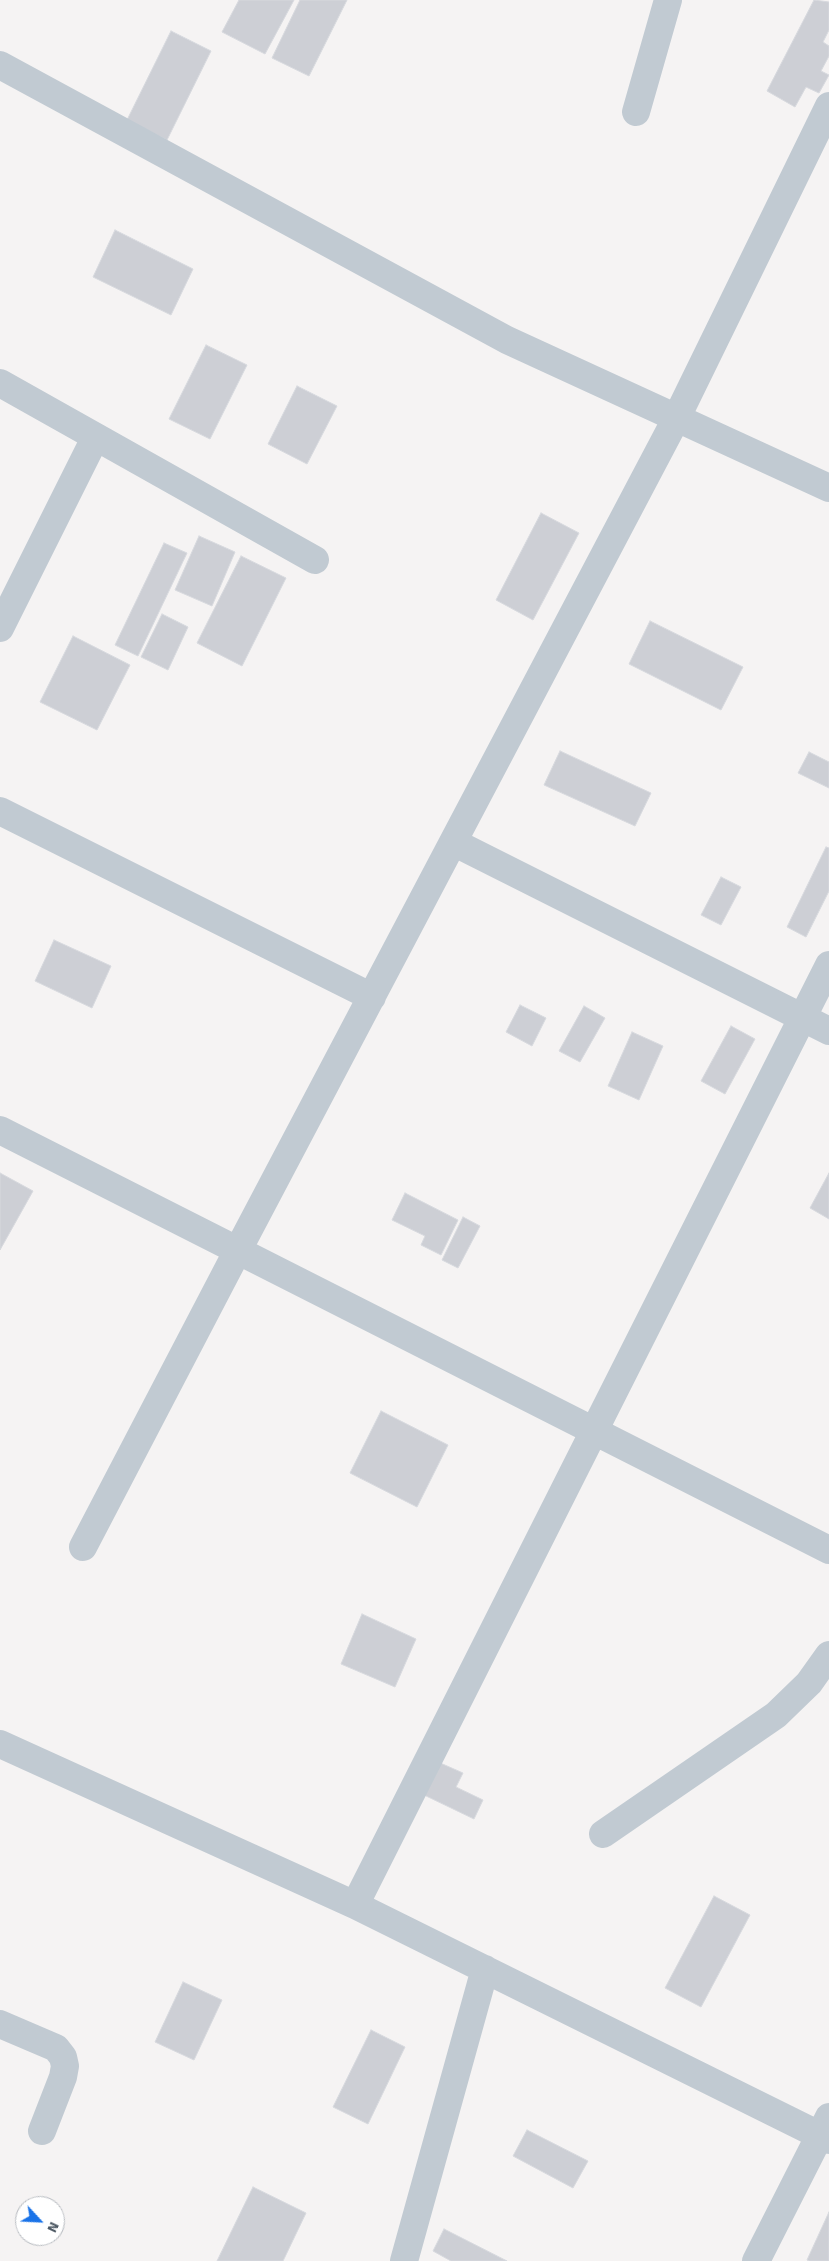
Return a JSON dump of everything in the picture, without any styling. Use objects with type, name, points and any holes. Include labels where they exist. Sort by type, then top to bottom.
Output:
[{"type":"street","points":[[636,112],[668,0]]},
{"type":"street","points":[[0,65],[507,340],[829,488]]},
{"type":"street","points":[[84,1547],[238,1250],[677,417],[829,106]]},
{"type":"street","points":[[0,383],[315,560]]},
{"type":"street","points":[[0,628],[95,438]]},
{"type":"street","points":[[0,812],[372,997]]},
{"type":"street","points":[[453,842],[829,1031]]},
{"type":"street","points":[[355,1905],[592,1431],[829,965]]},
{"type":"street","points":[[0,1130],[829,1550]]},
{"type":"street","points":[[603,1834],[776,1715],[809,1683],[829,1655]]},
{"type":"street","points":[[0,1744],[355,1905],[826,2131],[756,2261]]},
{"type":"street","points":[[404,2261],[485,1969]]},
{"type":"street","points":[[0,2024],[56,2048],[63,2056],[66,2066],[63,2077],[42,2131]]},
{"type":"building","points":[[239,0],[294,0],[265,54],[222,32]]},
{"type":"building","points":[[300,0],[347,0],[309,76],[272,58]]},
{"type":"building","points":[[814,0],[829,2],[829,30],[823,42],[829,46],[829,56],[821,71],[829,75],[819,93],[806,87],[795,107],[767,91]]},
{"type":"building","points":[[171,31],[211,51],[167,140],[127,120]]},
{"type":"building","points":[[115,230],[193,269],[171,315],[93,277]]},
{"type":"building","points":[[206,345],[247,365],[210,439],[169,419]]},
{"type":"building","points":[[297,386],[337,406],[307,464],[268,444]]},
{"type":"building","points":[[541,513],[579,533],[533,620],[496,600]]},
{"type":"building","points":[[199,536],[235,552],[212,606],[175,590]]},
{"type":"building","points":[[164,543],[187,553],[138,656],[115,645]]},
{"type":"building","points":[[241,556],[286,578],[242,666],[197,643]]},
{"type":"building","points":[[162,614],[188,627],[168,670],[141,657]]},
{"type":"building","points":[[650,621],[743,667],[721,710],[629,664]]},
{"type":"building","points":[[73,636],[130,665],[97,730],[40,702]]},
{"type":"building","points":[[560,751],[651,793],[635,826],[544,785]]},
{"type":"building","points":[[809,752],[829,762],[829,788],[798,773]]},
{"type":"building","points":[[826,847],[829,848],[829,891],[806,937],[787,927]]},
{"type":"building","points":[[721,877],[741,887],[721,925],[701,915]]},
{"type":"building","points":[[54,940],[111,966],[92,1008],[35,981]]},
{"type":"building","points":[[520,1005],[546,1018],[532,1046],[506,1032]]},
{"type":"building","points":[[584,1006],[605,1018],[580,1062],[559,1051]]},
{"type":"building","points":[[731,1026],[755,1039],[725,1094],[701,1081]]},
{"type":"building","points":[[632,1032],[663,1046],[639,1100],[608,1086]]},
{"type":"building","points":[[0,1173],[33,1191],[0,1250]]},
{"type":"building","points":[[829,1173],[829,1219],[810,1208]]},
{"type":"building","points":[[405,1193],[458,1220],[441,1255],[421,1245],[425,1236],[392,1220]]},
{"type":"building","points":[[463,1217],[480,1226],[458,1268],[442,1260]]},
{"type":"building","points":[[381,1411],[448,1445],[417,1507],[350,1473]]},
{"type":"building","points":[[362,1614],[416,1639],[395,1687],[341,1664]]},
{"type":"building","points":[[438,1762],[463,1773],[456,1787],[483,1800],[474,1819],[422,1794]]},
{"type":"building","points":[[714,1896],[750,1915],[701,2007],[665,1988]]},
{"type":"building","points":[[183,1982],[222,2000],[194,2060],[155,2042]]},
{"type":"building","points":[[371,2030],[405,2047],[368,2124],[333,2107]]},
{"type":"building","points":[[527,2130],[588,2161],[573,2188],[513,2156]]},
{"type":"building","points":[[253,2187],[306,2213],[283,2261],[217,2261]]},
{"type":"building","points":[[829,2212],[829,2261],[809,2261],[807,2260]]},
{"type":"building","points":[[444,2229],[507,2261],[451,2261],[433,2251]]}]
